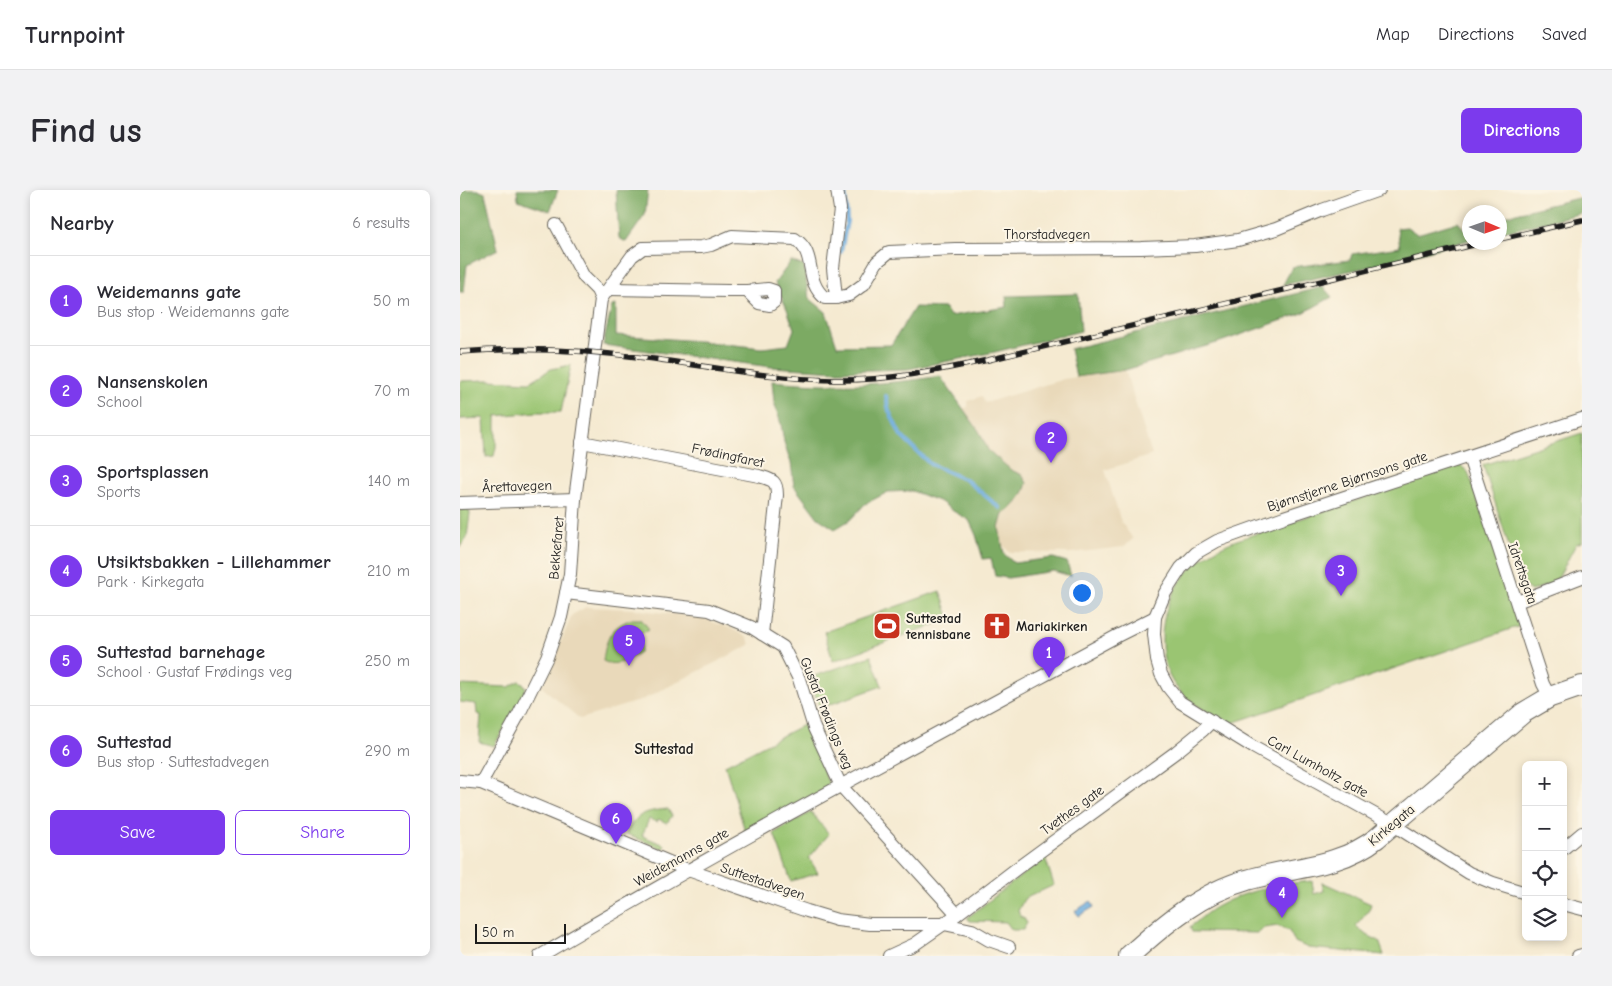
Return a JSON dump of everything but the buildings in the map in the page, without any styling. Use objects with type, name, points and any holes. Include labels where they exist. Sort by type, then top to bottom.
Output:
[{"type":"main road","name":"Kirkegata","points":[[1129,956],[1200,900],[1216,892],[1248,880],[1328,862],[1368,844],[1523,713],[1550,697],[1582,686]]},
{"type":"street","points":[[556,225],[584,277],[597,290],[601,299],[632,256],[643,248],[701,247],[732,236],[795,239],[802,243],[808,255],[815,288],[826,298],[836,298],[833,268],[840,209],[837,190]]},
{"type":"street","name":"Thorstadvegen","points":[[836,298],[849,294],[864,284],[877,262],[889,252],[955,249],[1195,246],[1238,240],[1276,229],[1379,190]]},
{"type":"street","points":[[610,289],[747,291]]},
{"type":"street","name":"Bekkefaret","points":[[481,783],[519,714],[547,657],[561,617],[570,574],[575,499],[601,299]]},
{"type":"street","name":"Bjørnstjerne Bjørnsons gate","points":[[1155,617],[1172,580],[1188,560],[1217,541],[1284,517],[1582,419]]},
{"type":"street","name":"Frødingfaret","points":[[582,442],[772,480],[777,486],[777,495],[762,634]]},
{"type":"street","name":"Idrettsgata","points":[[1469,457],[1543,684],[1550,697]]},
{"type":"street","name":"Årettavegen","points":[[460,503],[575,499]]},
{"type":"street","points":[[1517,602],[1582,577]]},
{"type":"street","name":"Gustaf Frødings veg","points":[[566,593],[710,610],[751,627],[783,647],[799,679],[814,728],[841,786],[950,920]]},
{"type":"street","name":"Carl Lumholtz gate","points":[[1155,617],[1155,648],[1161,674],[1168,687],[1180,702],[1253,747],[1392,824],[1469,873],[1522,889]]},
{"type":"street","name":"Weidemanns gate","points":[[540,956],[688,870],[1116,636],[1155,617]]},
{"type":"street","name":"Tvethes gate","points":[[889,956],[915,944],[950,920],[1016,869],[1176,752],[1212,721]]},
{"type":"street","name":"Suttestadvegen","points":[[460,781],[481,783],[688,870],[837,920],[870,924],[950,920],[989,940],[1009,947]]},
{"type":"street","points":[[1567,846],[1582,834]]},
{"type":"street","points":[[1567,905],[1582,909]]},
{"type":"shaded area","points":[[1125,370],[1152,455],[1105,470],[1121,522],[1133,539],[1123,547],[1071,553],[1009,552],[994,535],[958,432],[962,409],[968,407],[968,401],[982,396],[985,403],[1064,379]]},
{"type":"shaded area","points":[[586,607],[634,609],[702,618],[732,629],[748,638],[750,645],[642,700],[580,719],[542,687],[572,615]]},
{"type":"green space","points":[[460,190],[477,190],[485,193],[498,249],[467,265],[464,292],[460,292]]},
{"type":"green space","points":[[517,190],[558,190],[550,211],[518,200]]},
{"type":"green space","points":[[616,190],[648,190],[645,215],[626,242],[619,238]]},
{"type":"green space","points":[[1582,197],[1582,213],[1507,231],[1507,215]]},
{"type":"green space","points":[[1458,222],[1462,227],[1462,242],[1368,267],[1283,285],[1292,267],[1350,260],[1352,254],[1400,247],[1397,228],[1407,227],[1417,234]]},
{"type":"green space","points":[[791,261],[804,266],[809,298],[826,312],[837,346],[891,345],[915,307],[945,308],[950,316],[1007,307],[1006,296],[1078,294],[1081,331],[995,352],[908,369],[838,371],[771,367],[603,345],[612,306],[616,305],[616,335],[762,348],[788,345],[794,329],[775,283]]},
{"type":"green space","points":[[1323,287],[1332,297],[1303,313],[1220,342],[1125,370],[1076,377],[1070,349]]},
{"type":"green space","points":[[571,365],[561,412],[496,416],[496,447],[494,456],[486,457],[484,418],[460,419],[460,381],[530,382],[551,369]]},
{"type":"green space","points":[[940,376],[979,431],[988,450],[1011,470],[1022,475],[1027,483],[1018,501],[1003,514],[999,528],[1004,554],[1014,563],[1053,558],[1067,562],[1071,576],[1053,571],[1008,578],[995,576],[991,558],[983,559],[976,535],[969,520],[941,502],[912,491],[888,492],[865,504],[850,520],[835,529],[818,518],[794,486],[791,463],[774,402],[772,381],[856,384],[898,382]]},
{"type":"green space","points":[[1582,433],[1582,542],[1576,544],[1556,582],[1531,591],[1521,584],[1483,465]]},
{"type":"green space","points":[[1461,466],[1468,472],[1520,626],[1229,724],[1207,712],[1179,691],[1168,674],[1163,657],[1163,623],[1173,592],[1192,567],[1219,548],[1234,541]]},
{"type":"green space","points":[[468,509],[470,513],[467,537],[460,547],[460,510]]},
{"type":"green space","name":"Suttestad tennisbane","points":[[940,591],[950,619],[833,661],[824,632]]},
{"type":"green space","points":[[632,619],[641,619],[649,629],[636,637],[641,646],[640,652],[618,663],[613,664],[603,661],[610,635],[619,626]]},
{"type":"green space","points":[[871,656],[882,686],[820,708],[809,678]]},
{"type":"green space","points":[[519,681],[526,688],[494,746],[479,742],[481,715],[477,714],[476,704],[460,702],[460,685],[509,687]]},
{"type":"green space","points":[[805,724],[830,787],[745,831],[725,765]]},
{"type":"green space","points":[[668,809],[672,816],[667,823],[658,819],[657,822],[649,819],[642,836],[665,845],[663,849],[626,834],[638,817],[643,814]]},
{"type":"green space","points":[[811,812],[829,834],[809,858],[818,873],[791,881],[774,833]]},
{"type":"green space","points":[[1045,857],[1054,885],[1024,899],[1018,911],[1027,923],[1023,930],[1012,930],[1006,922],[970,921],[967,918]]},
{"type":"green space","points":[[1312,881],[1314,894],[1324,891],[1322,882],[1371,904],[1369,910],[1356,926],[1365,934],[1379,941],[1384,955],[1308,948],[1295,942],[1289,931],[1278,926],[1264,928],[1257,933],[1192,932],[1190,927],[1211,910],[1229,900],[1264,889]]},
{"type":"water","points":[[1091,901],[1094,907],[1079,916],[1075,911]]},
{"type":"waterway","points":[[841,252],[847,221],[845,190]]},
{"type":"waterway","points":[[886,396],[889,411],[901,436],[930,464],[966,480],[1000,508]]},
{"type":"railway","points":[[1507,237],[1582,220]]},
{"type":"railway","points":[[460,352],[506,350],[576,351],[646,358],[787,377],[834,380],[873,379],[931,371],[988,360],[1462,248]]},
{"type":"place","name":"Nansenskolen","points":[[1051,463]]},
{"type":"place","name":"Sportsplassen","points":[[1341,596]]},
{"type":"place","name":"Suttestad tennisbane","points":[[887,626]]},
{"type":"place","name":"Mariakirken","points":[[997,626]]},
{"type":"place","name":"Suttestad barnehage","points":[[629,666]]},
{"type":"place","name":"Weidemanns gate","points":[[1049,678]]},
{"type":"place","name":"Suttestad","points":[[616,844]]},
{"type":"place","name":"Utsiktsbakken - Lillehammer","points":[[1282,918]]},
{"type":"district","name":"Suttestad","points":[[664,749]]}]
